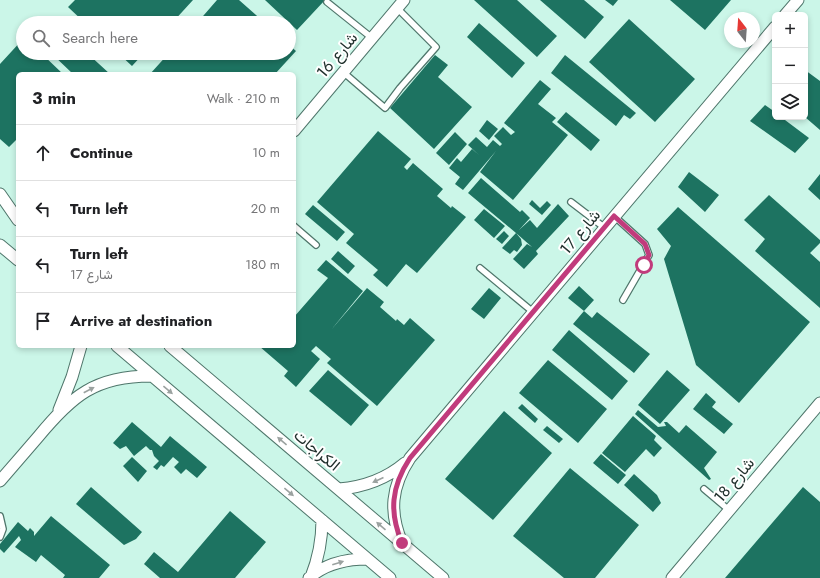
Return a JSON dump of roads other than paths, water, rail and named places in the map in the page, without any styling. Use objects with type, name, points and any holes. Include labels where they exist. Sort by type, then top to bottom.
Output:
[{"type":"street","points":[[788,12],[798,0]]},
{"type":"street","name":"شارع 16","points":[[296,129],[401,4]]},
{"type":"street","name":"شارع 17","points":[[402,543],[394,519],[394,493],[403,469],[410,458],[772,31]]},
{"type":"street","points":[[0,194],[16,218]]},
{"type":"street","points":[[0,205],[16,219]]},
{"type":"street","points":[[0,245],[16,258]]},
{"type":"street","points":[[58,413],[72,376],[79,348]]},
{"type":"street","points":[[119,348],[390,578]]},
{"type":"street","name":"الكراجات","points":[[172,348],[443,578]]},
{"type":"street","points":[[183,348],[186,359]]},
{"type":"street","points":[[0,481],[58,413],[81,394],[107,382],[136,376],[151,376]]},
{"type":"street","name":"شارع 18","points":[[672,578],[820,403]]},
{"type":"street","name":"شارع 17","points":[[339,489],[365,485],[377,480],[395,471],[410,458]]},
{"type":"street","points":[[310,577],[320,551],[322,520]]},
{"type":"street","points":[[310,577],[324,568],[338,563],[358,559],[367,559]]},
{"type":"lane","points":[[327,2],[372,38]]},
{"type":"lane","points":[[343,72],[385,108],[400,88],[436,47],[401,4]]},
{"type":"lane","points":[[571,202],[605,228]]},
{"type":"lane","points":[[614,216],[645,244],[649,255],[623,300]]},
{"type":"lane","points":[[296,228],[316,245]]},
{"type":"lane","points":[[480,268],[533,312]]},
{"type":"lane","points":[[704,489],[729,510]]},
{"type":"lane","points":[[0,516],[4,529],[0,537]]}]
